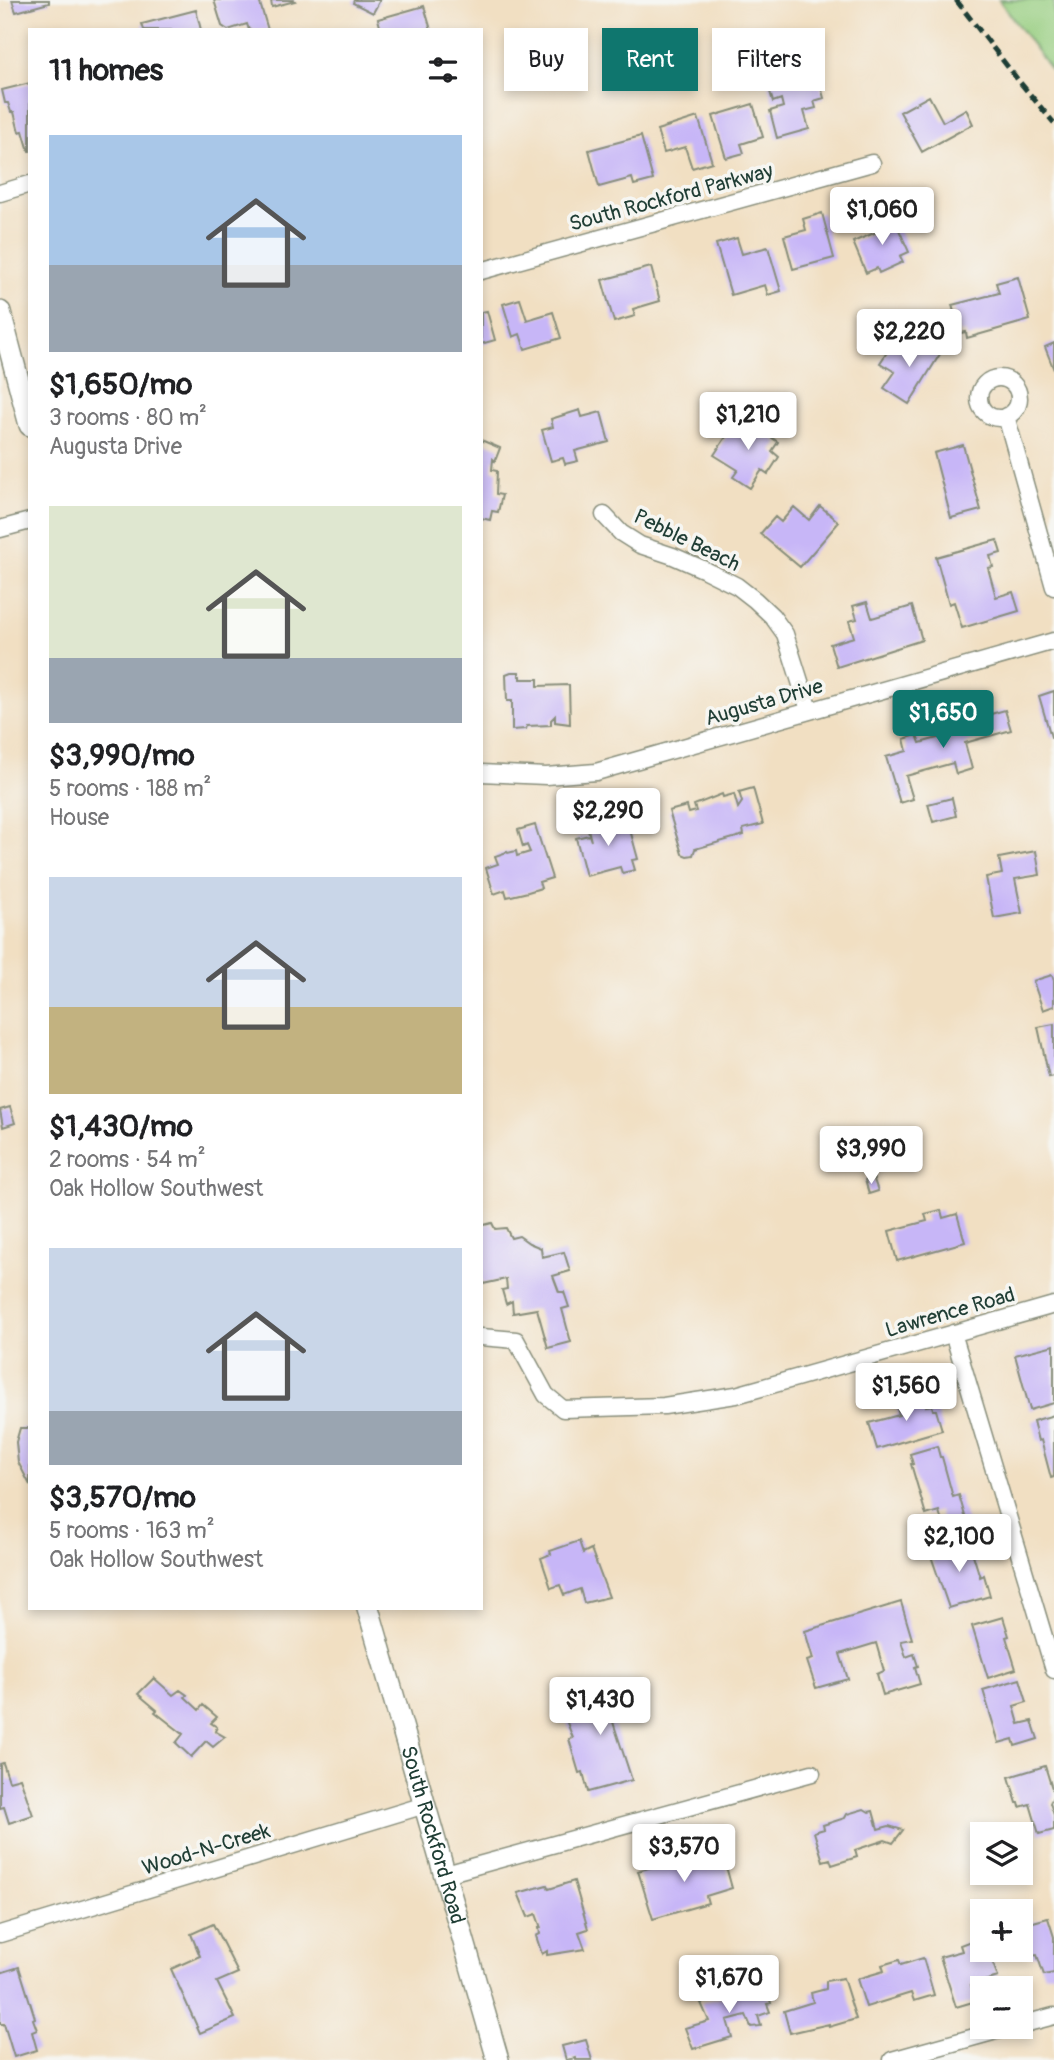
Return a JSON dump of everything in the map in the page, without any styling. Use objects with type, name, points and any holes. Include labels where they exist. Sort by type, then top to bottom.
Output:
[{"type":"street","name":"South Rockford Parkway","points":[[483,270],[872,163]]},
{"type":"street","points":[[0,193],[28,185]]},
{"type":"street","points":[[0,312],[28,417]]},
{"type":"street","points":[[1006,416],[1054,587]]},
{"type":"street","name":"Pebble Beach","points":[[604,515],[621,533],[640,545],[673,556],[737,586],[772,616],[785,634],[809,710]]},
{"type":"street","points":[[0,529],[28,522]]},
{"type":"street","name":"Augusta Drive","points":[[483,773],[546,776],[596,772],[1054,641]]},
{"type":"street","name":"Lawrence Road","points":[[483,1337],[516,1340],[546,1395],[563,1409],[664,1406],[736,1395],[1054,1305]]},
{"type":"street","points":[[953,1333],[1054,1670]]},
{"type":"street","name":"South Rockford Road","points":[[369,1610],[498,2060]]},
{"type":"street","points":[[446,1874],[812,1773]]},
{"type":"street","name":"Wood-N-Creek","points":[[0,1934],[425,1804]]},
{"type":"street","points":[[1033,2022],[1054,2016]]},
{"type":"street","points":[[892,2060],[970,2038]]},
{"type":"green space","points":[[999,0],[1054,0],[1054,74]]},
{"type":"building","points":[[12,0],[49,0],[49,3],[16,12]]},
{"type":"building","points":[[214,0],[259,0],[267,28],[248,28],[247,24],[234,28],[222,26]]},
{"type":"building","points":[[271,0],[294,0],[295,1],[272,7]]},
{"type":"building","points":[[354,0],[380,0],[373,13],[353,3]]},
{"type":"building","points":[[424,6],[430,28],[380,28],[378,19]]},
{"type":"building","points":[[196,10],[200,28],[143,28],[142,24]]},
{"type":"building","points":[[28,84],[28,148],[23,131],[19,132],[14,112],[11,112],[8,103],[5,103],[2,90]]},
{"type":"building","points":[[770,91],[822,91],[824,98],[814,101],[816,108],[804,111],[809,129],[777,138],[770,111],[783,107],[781,99],[773,102]]},
{"type":"building","points":[[929,96],[943,122],[966,109],[973,124],[922,152],[900,112]]},
{"type":"building","points":[[753,104],[763,137],[741,144],[744,153],[726,158],[713,116]]},
{"type":"building","points":[[698,117],[712,162],[692,168],[685,147],[664,153],[657,130]]},
{"type":"building","points":[[641,136],[653,180],[634,185],[632,178],[599,187],[589,150]]},
{"type":"building","points":[[822,213],[834,258],[793,269],[784,236],[806,230],[803,219]]},
{"type":"building","points":[[892,214],[909,252],[900,256],[903,262],[879,273],[877,268],[866,273],[853,242],[879,231],[875,221]]},
{"type":"building","points":[[737,238],[742,254],[768,247],[781,291],[768,295],[765,285],[731,295],[716,244]]},
{"type":"building","points":[[651,267],[660,301],[633,309],[635,316],[614,322],[602,280]]},
{"type":"building","points":[[1018,277],[1030,320],[967,338],[966,332],[960,333],[952,305],[999,293],[996,283]]},
{"type":"building","points":[[520,299],[527,320],[553,312],[561,338],[525,349],[520,334],[513,337],[503,304]]},
{"type":"building","points":[[487,311],[495,340],[483,343],[483,312]]},
{"type":"building","points":[[916,339],[940,354],[909,404],[884,388],[895,372],[880,363],[893,343],[908,352]]},
{"type":"building","points":[[1054,343],[1054,370],[1045,347]]},
{"type":"building","points":[[580,410],[582,417],[601,412],[609,442],[575,451],[578,461],[565,464],[563,458],[551,461],[542,430],[553,427],[551,419]]},
{"type":"building","points":[[740,416],[778,442],[772,451],[779,457],[768,474],[762,470],[750,488],[733,477],[738,470],[714,455]]},
{"type":"building","points":[[483,441],[500,448],[495,461],[493,459],[492,470],[497,471],[496,494],[502,495],[498,512],[492,511],[490,520],[483,518]]},
{"type":"building","points":[[963,445],[981,510],[951,518],[934,453]]},
{"type":"building","points":[[820,506],[839,522],[800,567],[760,534],[775,517],[781,522],[794,507],[809,520]]},
{"type":"building","points":[[997,540],[1001,553],[990,556],[993,567],[988,568],[996,597],[1013,592],[1019,611],[962,628],[954,602],[949,604],[936,557]]},
{"type":"building","points":[[867,602],[872,618],[912,606],[922,640],[837,667],[830,644],[854,637],[849,621],[857,619],[853,606]]},
{"type":"building","points":[[519,672],[521,679],[538,679],[538,686],[569,685],[570,724],[555,722],[555,716],[551,725],[512,730],[512,701],[507,701],[506,674]]},
{"type":"building","points":[[1054,691],[1054,736],[1051,737],[1039,696]]},
{"type":"building","points":[[1005,710],[1011,730],[965,743],[972,769],[956,774],[953,763],[906,776],[913,799],[900,803],[886,757],[907,751],[904,739],[917,735],[920,743],[948,735],[944,722],[958,719],[959,723]]},
{"type":"building","points":[[753,788],[763,824],[743,829],[744,835],[695,849],[693,855],[682,854],[669,811],[687,806],[689,813],[696,811],[694,805],[722,794],[723,797],[734,794],[738,808],[742,802],[739,792]]},
{"type":"building","points":[[952,798],[956,816],[933,822],[928,804]]},
{"type":"building","points":[[626,815],[638,859],[632,860],[635,870],[622,873],[620,867],[586,876],[576,838],[589,835],[591,841],[588,829],[602,826],[604,833],[613,831],[610,819]]},
{"type":"building","points":[[535,825],[552,878],[539,882],[541,888],[528,892],[507,897],[505,890],[494,894],[486,868],[498,864],[495,856],[507,852],[516,851],[517,856],[530,852],[527,845],[523,847],[518,830]]},
{"type":"building","points":[[1036,851],[1040,875],[1015,879],[1022,913],[994,918],[986,877],[1002,874],[999,858]]},
{"type":"building","points":[[1052,975],[1054,1006],[1043,1010],[1033,981]]},
{"type":"building","points":[[1054,1024],[1054,1076],[1049,1077],[1038,1027]]},
{"type":"building","points":[[10,1107],[15,1123],[3,1127],[0,1110]]},
{"type":"building","points":[[873,1177],[878,1191],[869,1194],[865,1180]]},
{"type":"building","points":[[941,1210],[943,1218],[957,1214],[965,1242],[897,1261],[889,1231],[927,1221],[925,1214]]},
{"type":"building","points":[[483,1223],[492,1223],[495,1229],[506,1228],[511,1238],[519,1236],[541,1248],[542,1257],[564,1252],[570,1271],[553,1276],[559,1292],[564,1292],[569,1307],[562,1309],[571,1342],[548,1348],[537,1309],[513,1313],[512,1301],[506,1304],[502,1290],[507,1289],[506,1279],[483,1284]]},
{"type":"building","points":[[1054,1345],[1054,1403],[1030,1410],[1015,1355]]},
{"type":"building","points":[[923,1394],[926,1406],[932,1405],[933,1410],[936,1410],[942,1430],[877,1449],[869,1423],[899,1415],[895,1402]]},
{"type":"building","points":[[1054,1415],[1054,1477],[1051,1478],[1033,1421]]},
{"type":"building","points":[[20,1428],[28,1428],[28,1481],[18,1462],[16,1442]]},
{"type":"building","points":[[937,1446],[953,1497],[959,1495],[967,1523],[944,1529],[939,1511],[926,1515],[910,1454]]},
{"type":"building","points":[[951,1537],[955,1550],[970,1545],[980,1577],[984,1575],[990,1596],[949,1608],[931,1556],[938,1554],[934,1542]]},
{"type":"building","points":[[579,1541],[583,1553],[591,1549],[609,1597],[584,1603],[580,1589],[564,1595],[560,1585],[551,1588],[541,1558],[551,1554],[550,1551]]},
{"type":"building","points":[[901,1602],[912,1639],[901,1641],[906,1657],[914,1654],[920,1684],[883,1695],[877,1674],[884,1671],[876,1643],[840,1654],[848,1679],[816,1688],[807,1661],[813,1659],[805,1631]]},
{"type":"building","points":[[1003,1617],[1016,1669],[988,1678],[972,1626]]},
{"type":"building","points":[[154,1678],[173,1695],[180,1690],[199,1710],[203,1705],[217,1717],[211,1723],[217,1727],[215,1731],[225,1737],[213,1747],[206,1741],[191,1757],[176,1743],[183,1734],[155,1712],[157,1710],[138,1694]]},
{"type":"building","points":[[1020,1679],[1027,1702],[1014,1706],[1019,1724],[1032,1721],[1038,1739],[1015,1746],[1013,1739],[999,1743],[983,1690]]},
{"type":"building","points":[[625,1685],[634,1715],[613,1722],[632,1780],[588,1792],[569,1739],[573,1738],[566,1720],[575,1716],[568,1700]]},
{"type":"building","points":[[3,1763],[9,1781],[20,1778],[33,1815],[9,1823],[4,1807],[0,1808],[0,1764]]},
{"type":"building","points":[[1045,1766],[1054,1795],[1050,1803],[1054,1815],[1054,1830],[1039,1834],[1030,1804],[1020,1807],[1009,1777]]},
{"type":"building","points":[[864,1809],[873,1811],[878,1829],[889,1826],[903,1830],[893,1843],[885,1840],[855,1850],[857,1857],[832,1865],[830,1859],[823,1861],[814,1832],[824,1829],[823,1825]]},
{"type":"building","points":[[722,1852],[732,1888],[706,1896],[708,1903],[653,1919],[638,1871],[690,1856],[692,1862]]},
{"type":"building","points":[[574,1881],[588,1929],[579,1932],[585,1949],[547,1955],[547,1951],[542,1954],[536,1936],[540,1934],[541,1928],[536,1914],[528,1917],[518,1893],[547,1885],[549,1889]]},
{"type":"building","points":[[1048,1918],[1054,1937],[1054,1973],[1044,1975],[1037,1955],[1033,1956],[1033,1922]]},
{"type":"building","points":[[213,1924],[238,1973],[217,1982],[235,2018],[200,2033],[171,1969],[200,1956],[191,1934]]},
{"type":"building","points":[[970,1941],[970,1962],[992,1962],[998,1976],[970,1976],[970,2003],[956,2007],[940,1957],[962,1951],[960,1945]]},
{"type":"building","points":[[923,1958],[934,1995],[914,2001],[911,1993],[866,2007],[857,1979],[884,1971],[882,1965],[899,1960],[901,1965]]},
{"type":"building","points":[[19,1967],[35,2018],[33,2019],[37,2030],[32,2032],[37,2050],[14,2057],[4,2024],[0,2024],[0,1973]]},
{"type":"building","points":[[843,1978],[856,2019],[829,2027],[829,2024],[790,2033],[784,2011],[813,2002],[811,1993],[826,1989],[826,1981]]},
{"type":"building","points":[[765,1986],[771,2003],[767,2004],[770,2012],[758,2016],[761,2026],[751,2027],[746,2015],[727,2020],[732,2037],[693,2049],[685,2028],[709,2021],[701,2003]]},
{"type":"building","points":[[586,2040],[592,2060],[566,2060],[562,2046]]},
{"type":"railway","points":[[956,0],[1054,123]]}]
